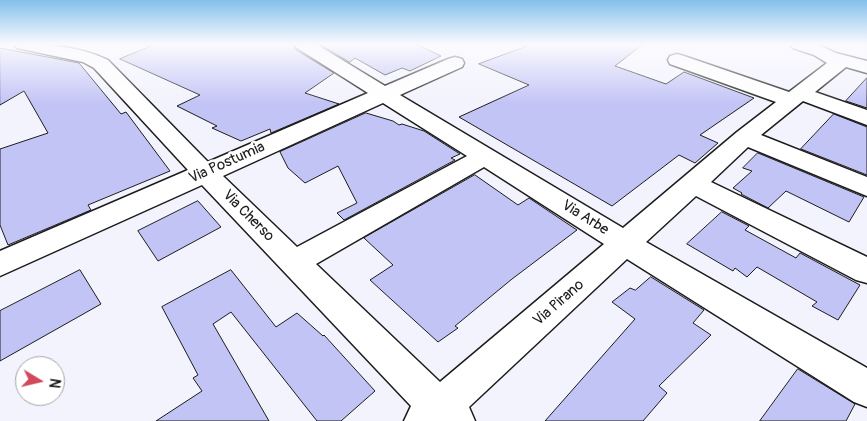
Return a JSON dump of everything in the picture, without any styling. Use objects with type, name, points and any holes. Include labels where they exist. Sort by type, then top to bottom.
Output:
[{"type":"street","name":"Via Cherso","points":[[100,64],[294,262],[440,417]]},
{"type":"street","name":"Via Arbe","points":[[334,64],[626,244],[867,389]]},
{"type":"street","name":"Via Postumia","points":[[0,264],[453,64]]},
{"type":"street","points":[[689,64],[867,118]]},
{"type":"street","name":"Via Pirano","points":[[440,417],[626,244],[746,138],[838,64]]},
{"type":"street","points":[[854,64],[867,67]]},
{"type":"street","points":[[746,138],[867,187]]},
{"type":"street","points":[[294,262],[486,156]]},
{"type":"street","points":[[694,184],[867,271]]},
{"type":"building","points":[[0,64],[80,64],[121,114],[126,112],[170,171],[88,205],[91,210],[8,245],[0,225],[0,149],[48,133],[24,91],[0,105]]},
{"type":"building","points":[[130,64],[319,64],[334,73],[305,93],[339,104],[271,133],[270,129],[241,141],[212,128],[217,126],[177,106],[200,95]]},
{"type":"building","points":[[365,64],[425,64],[410,71],[402,68],[385,75]]},
{"type":"building","points":[[479,64],[618,64],[615,66],[666,84],[684,72],[754,98],[700,135],[718,143],[695,163],[679,155],[612,206],[459,117],[529,85]]},
{"type":"building","points":[[867,78],[867,108],[846,101]]},
{"type":"building","points":[[366,113],[393,121],[399,125],[402,124],[424,131],[460,154],[451,158],[455,160],[344,220],[337,213],[357,203],[338,166],[305,183],[288,168],[280,152]]},
{"type":"building","points":[[834,114],[867,127],[867,175],[801,149]]},
{"type":"building","points":[[758,153],[864,197],[849,222],[786,191],[768,208],[733,188],[752,171],[743,168]]},
{"type":"building","points":[[475,175],[518,205],[529,198],[577,230],[512,279],[455,326],[458,328],[438,342],[370,280],[393,265],[364,238]]},
{"type":"building","points":[[198,201],[221,227],[158,261],[138,231]]},
{"type":"building","points":[[722,212],[749,226],[745,230],[796,258],[800,253],[860,285],[838,320],[812,306],[817,302],[757,267],[747,277],[735,268],[733,271],[687,244]]},
{"type":"building","points":[[80,270],[101,304],[0,361],[0,311]]},
{"type":"building","points":[[231,270],[276,327],[297,313],[324,335],[375,391],[341,421],[317,421],[231,312],[213,324],[269,421],[156,421],[202,391],[193,378],[198,375],[162,307]]},
{"type":"building","points":[[651,277],[704,310],[693,323],[711,335],[659,386],[667,393],[643,421],[545,421],[635,319],[612,302],[630,288],[635,290]]},
{"type":"building","points":[[798,369],[855,404],[846,421],[760,421]]}]
